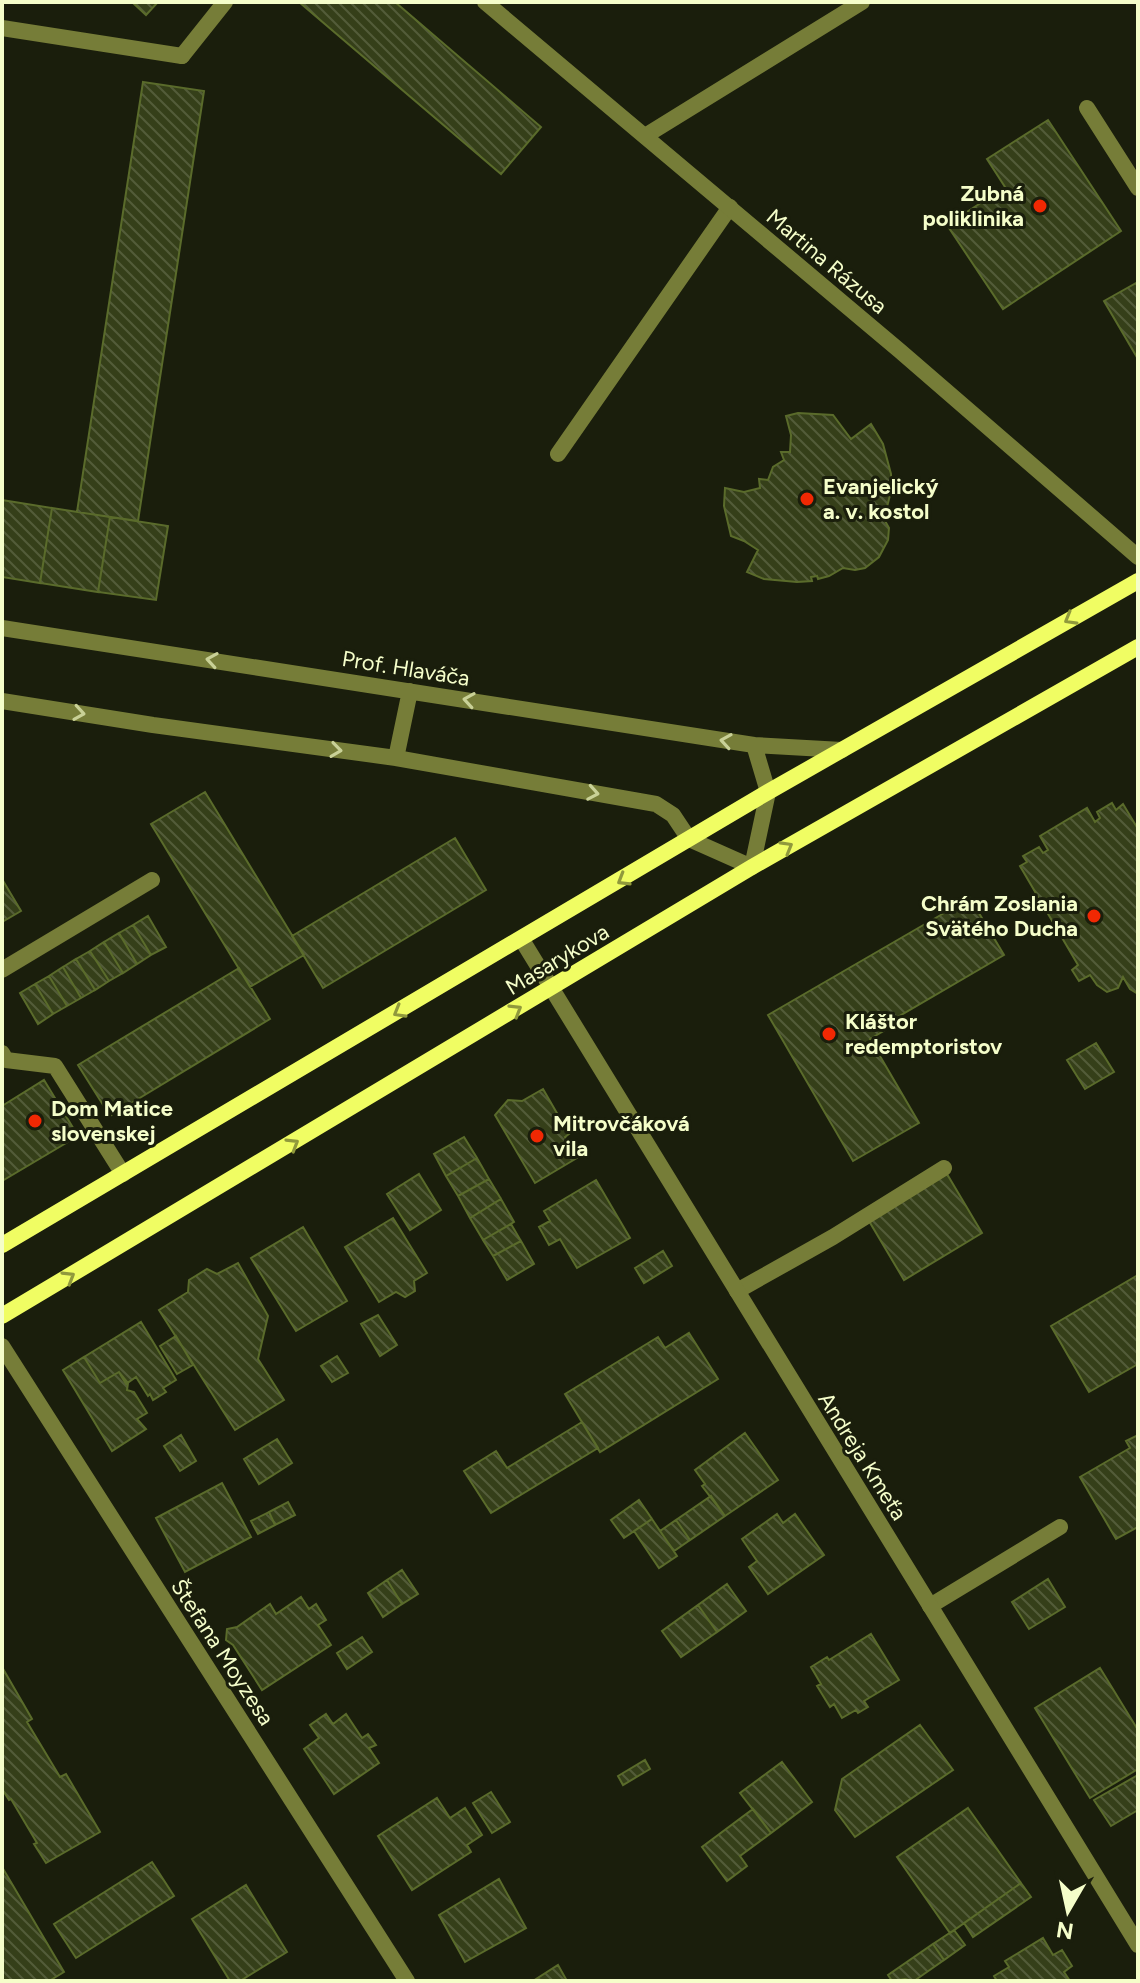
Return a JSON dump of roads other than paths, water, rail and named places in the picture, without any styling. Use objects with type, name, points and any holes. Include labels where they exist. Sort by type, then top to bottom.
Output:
[{"type":"main road","name":"Masarykova","points":[[2,1245],[768,792],[1138,581]]},
{"type":"main road","name":"Masarykova","points":[[2,1316],[752,867],[1138,647]]},
{"type":"street","points":[[2,28],[182,56],[225,2]]},
{"type":"street","name":"Martina Rázusa","points":[[485,2],[730,207],[1138,557]]},
{"type":"street","points":[[645,136],[862,2]]},
{"type":"street","points":[[1087,108],[1138,188]]},
{"type":"street","points":[[558,454],[730,207]]},
{"type":"street","name":"Prof. Hlaváča","points":[[2,628],[754,745],[842,750]]},
{"type":"street","points":[[396,758],[410,691]]},
{"type":"street","points":[[2,701],[396,758],[656,804],[673,815],[689,839],[752,867],[768,792],[754,745]]},
{"type":"street","points":[[2,970],[152,880]]},
{"type":"street","name":"Andreja Kmeťa","points":[[522,940],[1138,1945]]},
{"type":"street","points":[[3,1058],[55,1066],[123,1174]]},
{"type":"street","points":[[737,1291],[833,1237],[944,1168]]},
{"type":"street","name":"Štefana Moyzesa","points":[[2,1346],[407,1981]]},
{"type":"street","points":[[930,1606],[1060,1527]]},
{"type":"place","name":"Zubná poliklinika","points":[[1040,206]]},
{"type":"place","name":"Evanjelický a. v. kostol","points":[[807,499]]},
{"type":"place","name":"Chrám Zoslania Svätého Ducha","points":[[1094,916]]},
{"type":"place","name":"Kláštor redemptoristov","points":[[829,1034]]},
{"type":"place","name":"Dom Matice slovenskej","points":[[35,1121]]},
{"type":"place","name":"Mitrovčáková vila","points":[[537,1136]]}]
